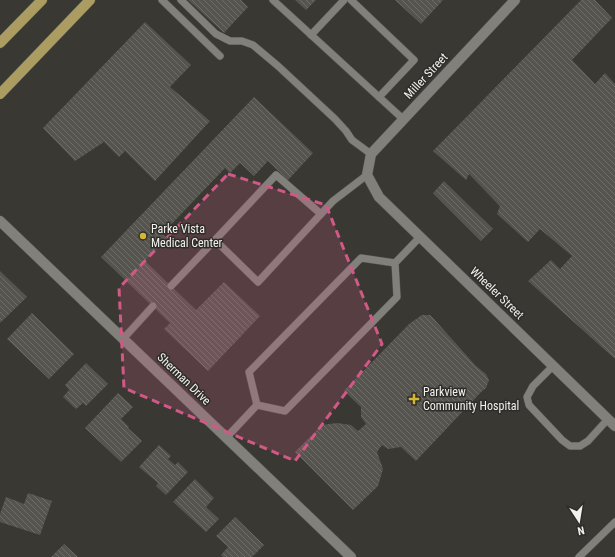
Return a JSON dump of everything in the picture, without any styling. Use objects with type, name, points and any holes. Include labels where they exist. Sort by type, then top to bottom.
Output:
[{"type":"main road","points":[[0,43],[42,0]]},
{"type":"main road","points":[[0,94],[90,0]]},
{"type":"street","name":"Miller Street","points":[[371,154],[515,0]]},
{"type":"street","points":[[367,175],[371,154]]},
{"type":"street","name":"Wheeler Street","points":[[367,175],[378,197],[612,422]]},
{"type":"street","name":"Sherman Drive","points":[[0,221],[350,557]]},
{"type":"lane","points":[[162,0],[220,56]]},
{"type":"lane","points":[[181,0],[216,34],[230,41],[242,41],[253,45],[335,119],[346,130],[352,140],[371,154]]},
{"type":"lane","points":[[274,0],[403,119]]},
{"type":"lane","points":[[311,35],[344,0]]},
{"type":"lane","points":[[351,0],[414,60],[379,97]]},
{"type":"lane","points":[[171,286],[276,175],[321,214]]},
{"type":"lane","points":[[215,240],[258,282],[333,201],[367,175]]},
{"type":"lane","points":[[257,405],[285,411],[397,297],[395,263],[420,237]]},
{"type":"lane","points":[[257,405],[249,372],[361,258],[395,263]]},
{"type":"lane","points":[[123,339],[153,306]]},
{"type":"lane","points":[[553,366],[532,386],[527,397],[529,405],[562,440],[570,446],[580,446],[612,422]]},
{"type":"lane","points":[[226,438],[257,405]]},
{"type":"lane","points":[[579,557],[615,522]]},
{"type":"highlighted area","points":[[228,174],[326,205],[382,344],[295,461],[124,388],[119,288]]},
{"type":"building","points":[[188,0],[241,0],[248,7],[224,33]]},
{"type":"building","points":[[295,0],[316,0],[306,10]]},
{"type":"building","points":[[395,0],[443,0],[421,24]]},
{"type":"building","points":[[581,0],[595,0],[612,18],[572,60],[595,84],[605,73],[615,84],[615,359],[528,281],[551,260],[560,269],[572,256],[540,229],[528,242],[497,214],[500,206],[469,174],[466,180],[433,151]]},
{"type":"building","points":[[145,22],[191,65],[170,87],[210,121],[155,181],[125,151],[119,157],[104,142],[75,161],[43,128]]},
{"type":"building","name":"Parke Vista Medical Center","points":[[254,97],[313,153],[288,180],[268,161],[254,176],[240,163],[230,173],[225,168],[162,234],[167,238],[145,261],[196,310],[224,282],[260,316],[208,371],[164,329],[170,323],[101,257]]},
{"type":"building","points":[[444,181],[493,229],[481,241],[433,193]]},
{"type":"building","points":[[0,271],[27,297],[0,323]]},
{"type":"building","points":[[32,313],[74,354],[49,379],[7,339]]},
{"type":"building","points":[[422,315],[430,315],[476,366],[486,374],[489,380],[486,388],[416,461],[401,447],[388,449],[382,445],[377,452],[383,469],[378,486],[353,510],[295,452],[322,425],[337,423],[351,425],[358,431],[366,424],[361,417],[361,407],[344,391],[409,324]]},
{"type":"building","points":[[86,363],[108,384],[86,406],[83,403],[76,409],[63,397],[69,390],[65,385]]},
{"type":"building","points":[[118,393],[133,407],[121,419],[142,441],[121,462],[85,428]]},
{"type":"building","points":[[159,445],[171,456],[168,459],[175,465],[178,462],[188,472],[166,495],[156,486],[158,483],[139,467]]},
{"type":"building","points":[[195,479],[214,498],[206,507],[219,519],[206,532],[173,502]]},
{"type":"building","points":[[28,493],[52,501],[40,535],[0,522],[0,514],[6,497],[24,504]]},
{"type":"building","points":[[235,517],[264,545],[252,557],[223,557],[221,555],[228,547],[216,536]]},
{"type":"building","points":[[64,544],[78,557],[51,557]]},
{"type":"place","name":"Parke Vista Medical Center","points":[[143,236]]},
{"type":"place","name":"Parkview Community Hospital","points":[[414,399]]}]
